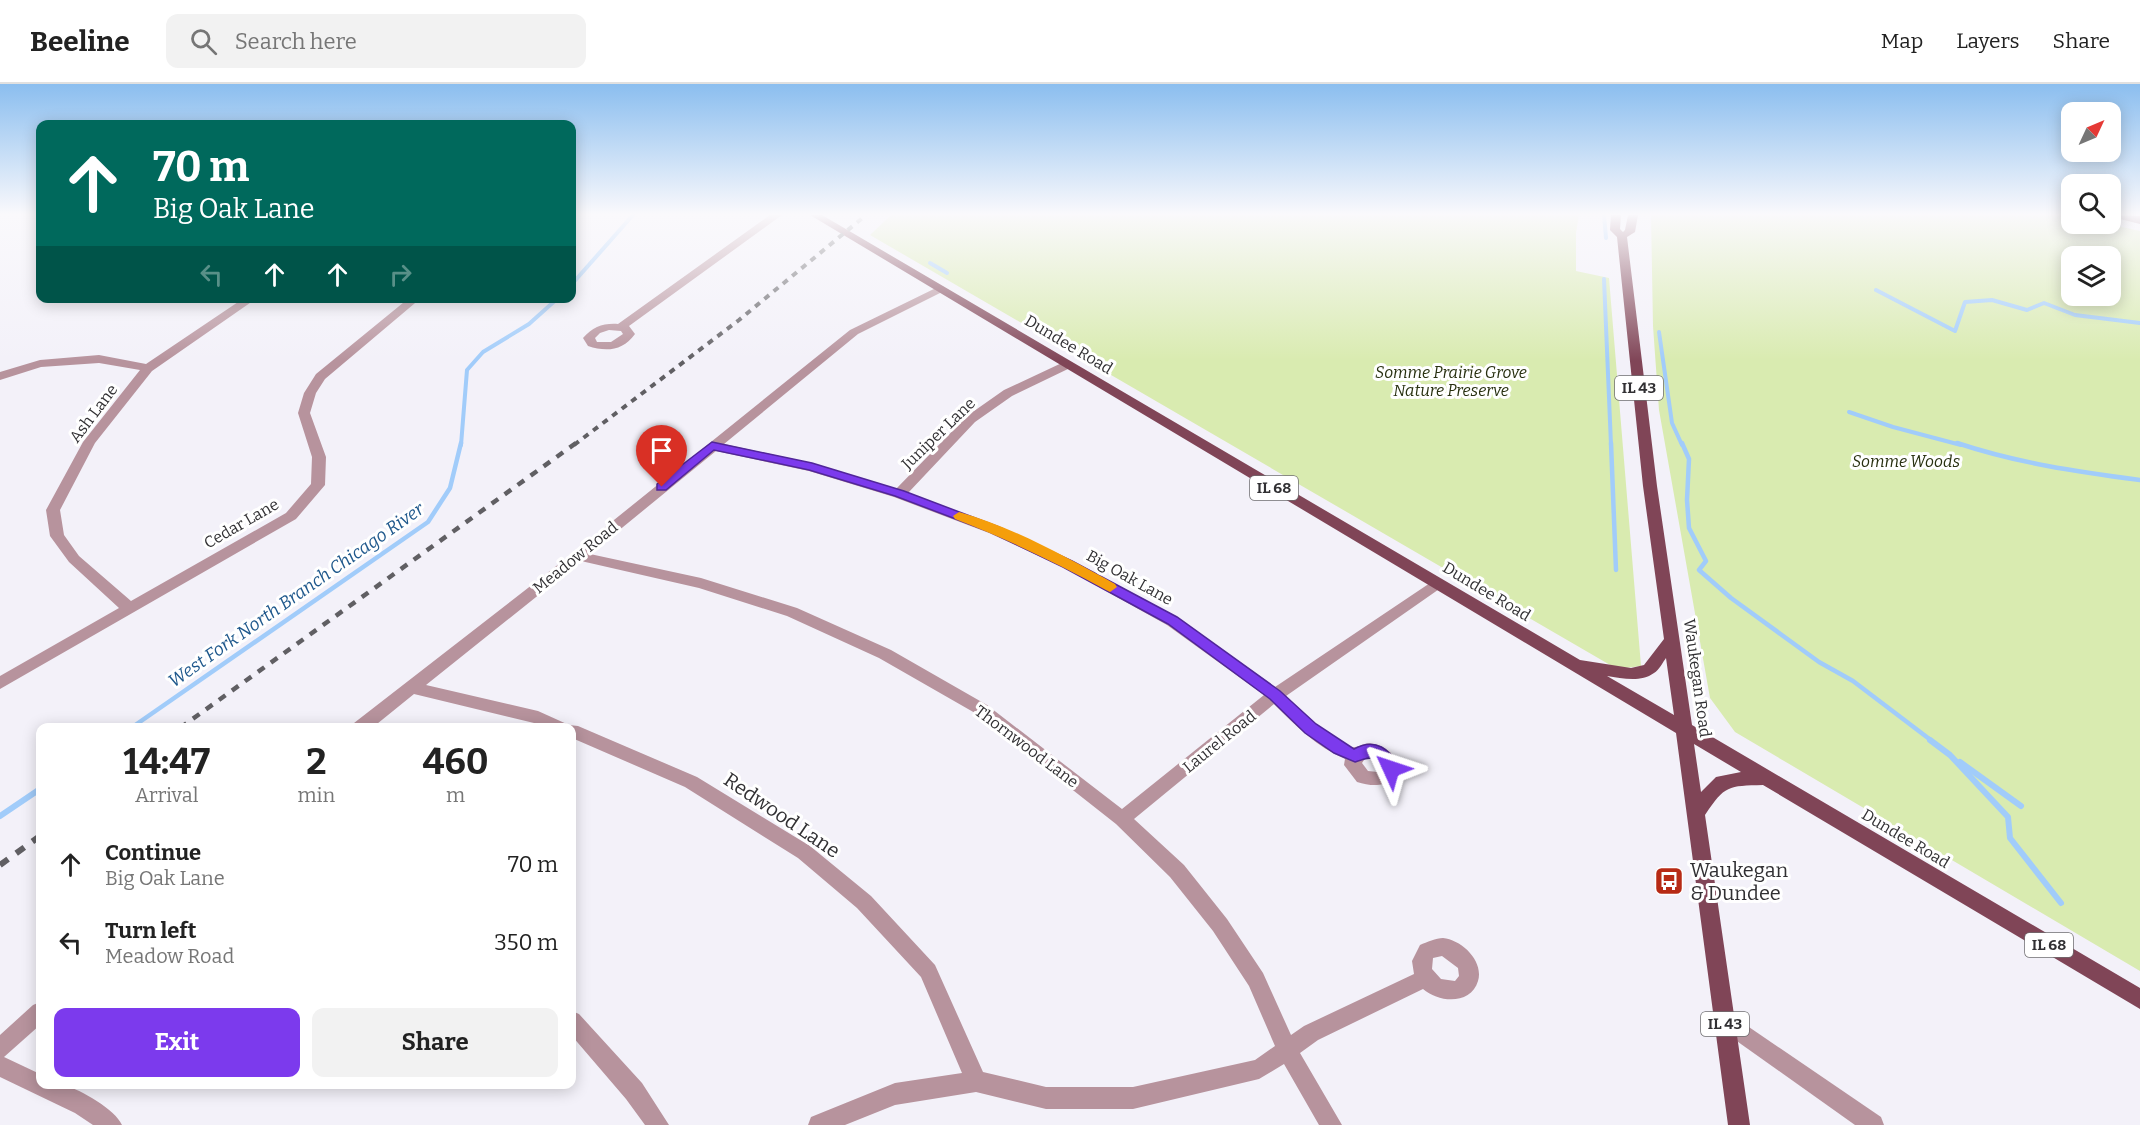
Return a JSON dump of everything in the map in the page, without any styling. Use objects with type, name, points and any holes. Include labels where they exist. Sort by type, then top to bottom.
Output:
[{"type":"main road","name":"Dundee Road","points":[[897,264],[2140,999]]},
{"type":"main road","name":"Waukegan Road","points":[[1625,264],[1650,486],[1739,1125]]},
{"type":"main road","points":[[1570,663],[1631,674],[1649,669],[1671,640]]},
{"type":"main road","points":[[1695,815],[1714,787],[1721,781],[1765,778]]},
{"type":"street","points":[[621,327],[709,264]]},
{"type":"street","name":"Meadow Road","points":[[366,723],[578,556],[854,332],[940,289]]},
{"type":"street","name":"Ash Lane","points":[[129,608],[74,559],[57,536],[53,510],[89,442],[148,368],[245,303]]},
{"type":"street","name":"Cedar Lane","points":[[0,683],[291,516],[318,485],[319,456],[304,413],[310,393],[320,377],[410,303]]},
{"type":"street","points":[[0,376],[40,364],[99,359],[148,368]]},
{"type":"street","name":"Juniper Lane","points":[[899,494],[972,419],[1008,393],[1066,365]]},
{"type":"street","name":"Big Oak Lane","points":[[712,446],[812,467],[899,494],[994,530],[1068,564],[1172,621],[1275,695],[1310,729],[1355,756]]},
{"type":"street","name":"Thornwood Lane","points":[[578,556],[701,583],[792,612],[885,654],[981,709],[1122,819],[1177,871],[1220,925],[1256,980],[1287,1050],[1331,1125]]},
{"type":"street","name":"Laurel Road","points":[[1122,819],[1275,695],[1438,585]]},
{"type":"street","points":[[412,688],[538,717],[551,723]]},
{"type":"street","name":"Redwood Lane","points":[[576,733],[691,782],[804,852],[864,902],[928,971],[976,1081]]},
{"type":"street","points":[[819,1125],[895,1094],[976,1081],[1046,1098],[1133,1098],[1259,1069],[1311,1033],[1425,978]]},
{"type":"street","points":[[0,1049],[36,1016]]},
{"type":"street","points":[[1724,1020],[1873,1125]]},
{"type":"street","points":[[576,1026],[634,1091],[658,1125]]},
{"type":"street","points":[[0,1066],[36,1083]]},
{"type":"street","points":[[49,1089],[83,1105],[111,1125]]},
{"type":"green space","name":"Somme Prairie Grove Nature Preserve","points":[[919,264],[1576,264],[1576,271],[1609,278],[1641,666],[1617,669]]},
{"type":"green space","name":"Somme Woods","points":[[1652,264],[2061,264],[2061,306],[2121,306],[2121,264],[2140,264],[2140,971],[1735,732],[1710,698],[1659,410],[1653,326]]},
{"type":"waterway","name":"West Fork North Branch Chicago River","points":[[576,279],[590,264]]},
{"type":"waterway","points":[[931,264],[947,273]]},
{"type":"waterway","points":[[1604,279],[1611,445]]},
{"type":"waterway","points":[[1876,290],[1955,331],[1965,302],[1992,300],[2027,310],[2044,303],[2075,315],[2140,323]]},
{"type":"waterway","name":"West Fork North Branch Chicago River","points":[[461,445],[467,370],[483,352],[529,324],[552,303]]},
{"type":"waterway","points":[[1659,332],[1672,423],[1682,445]]},
{"type":"waterway","points":[[1849,412],[1893,427],[1961,445]]},
{"type":"waterway","name":"West Fork North Branch Chicago River","points":[[138,723],[428,522],[450,488],[461,443]]},
{"type":"waterway","points":[[1611,443],[1616,570]]},
{"type":"waterway","points":[[1682,443],[1689,459],[1687,500],[1689,528],[1706,561],[1699,570],[1731,598],[1819,662],[1853,681],[1932,741]]},
{"type":"waterway","points":[[1957,443],[2025,461],[2140,480]]},
{"type":"waterway","points":[[1930,740],[1950,755],[2008,817],[2010,838],[2061,903]]},
{"type":"waterway","points":[[1960,762],[2021,806]]},
{"type":"waterway","name":"West Fork North Branch Chicago River","points":[[0,816],[36,792]]},
{"type":"railway","points":[[574,445],[739,320],[807,264]]},
{"type":"railway","points":[[187,723],[576,443]]},
{"type":"railway","points":[[0,865],[36,839]]},
{"type":"slow traffic","points":[[959,516],[1068,564],[1110,587]]},
{"type":"place","name":"Waukegan & Dundee","points":[[1669,881]]},
{"type":"route","points":[[662,487],[712,446],[812,467],[899,494],[994,530],[1068,564],[1172,621],[1275,695],[1310,729],[1355,756],[1359,752],[1370,750],[1383,754],[1391,769]]}]
